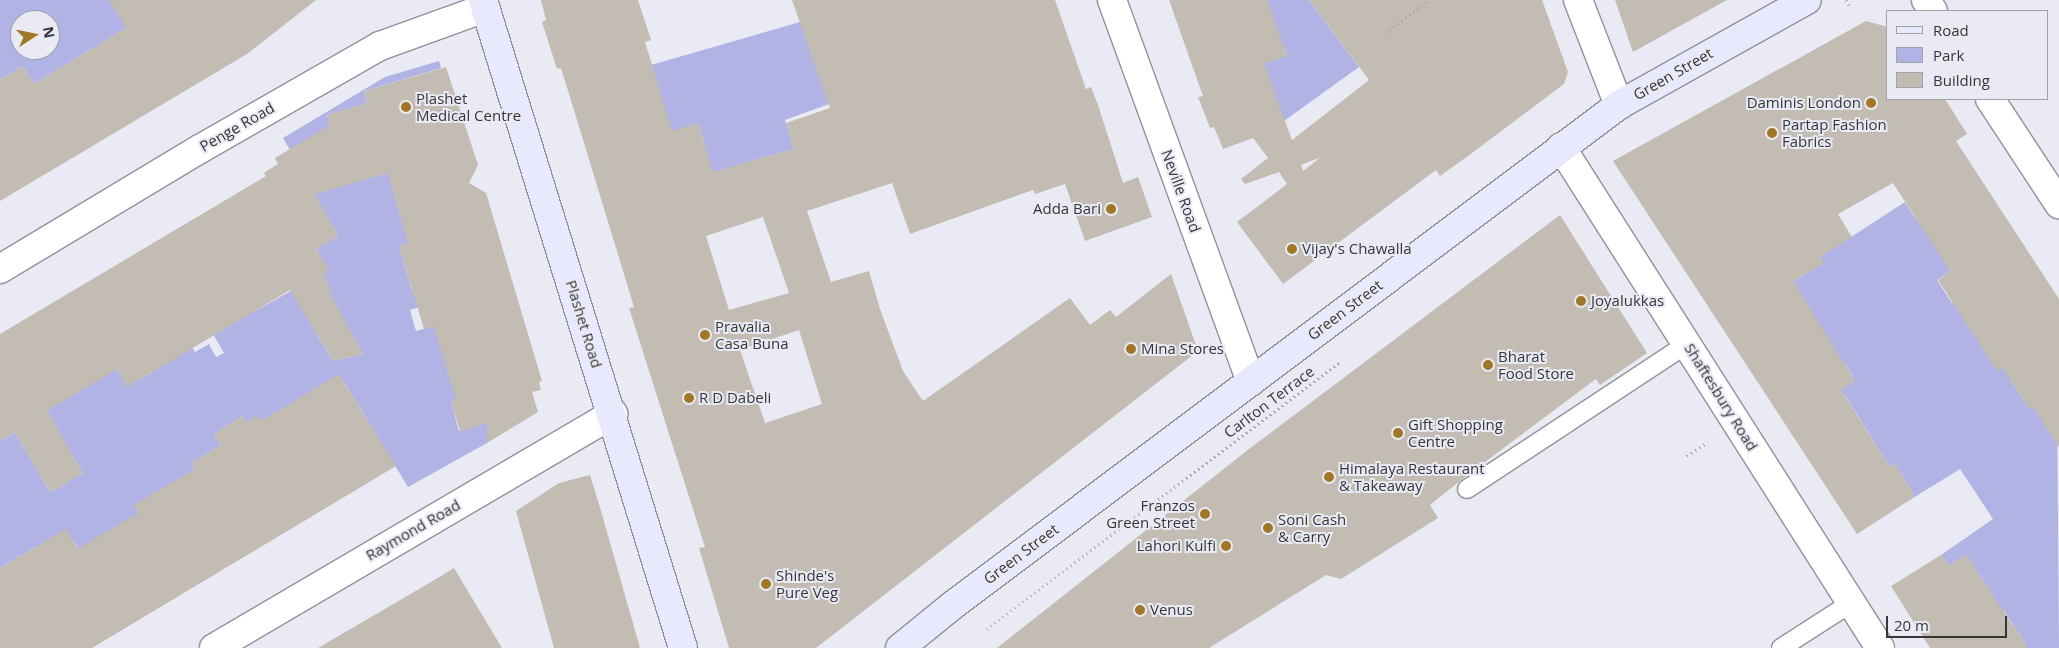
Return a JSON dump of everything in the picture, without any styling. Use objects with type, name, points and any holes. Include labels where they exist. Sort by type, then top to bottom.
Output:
[{"type":"main road","name":"Green Street","points":[[900,648],[1251,381],[1619,105],[1807,0]]},
{"type":"main road","name":"Plashet Road","points":[[484,4],[613,414],[684,648]]},
{"type":"street","name":"Neville Road","points":[[1112,0],[1251,381]]},
{"type":"street","points":[[1578,0],[1619,105]]},
{"type":"street","name":"Penge Road","points":[[0,269],[200,149],[380,46],[484,4]]},
{"type":"street","points":[[1991,100],[2059,204]]},
{"type":"street","name":"Shaftesbury Road","points":[[1561,148],[1880,648]]},
{"type":"street","name":"Raymond Road","points":[[214,648],[613,414]]},
{"type":"lane","points":[[1466,489],[1687,344]]},
{"type":"lane","points":[[1782,648],[1851,603]]},
{"type":"path","points":[[1386,33],[1429,0]]},
{"type":"path","points":[[1846,0],[1850,8]]},
{"type":"path","name":"Carlton Terrace","points":[[987,629],[1343,360]]},
{"type":"green space","points":[[0,0],[132,0],[126,28],[34,84],[23,66],[0,79]]},
{"type":"green space","points":[[1264,0],[1309,0],[1359,67],[1284,121],[1245,71],[1287,55]]},
{"type":"green space","points":[[800,22],[829,104],[785,120],[794,149],[748,162],[740,173],[684,173],[704,142],[698,123],[668,133],[651,65]]},
{"type":"green space","points":[[439,61],[441,68],[364,91],[367,103],[327,115],[334,138],[388,172],[424,172],[391,182],[403,225],[428,237],[399,246],[412,290],[437,282],[443,300],[410,310],[416,331],[454,320],[456,400],[451,402],[459,431],[487,423],[487,443],[408,487],[343,380],[323,393],[261,421],[257,416],[246,422],[243,416],[214,434],[221,445],[191,463],[204,486],[159,547],[83,557],[73,540],[35,547],[0,568],[0,441],[15,432],[50,492],[83,473],[28,379],[98,337],[127,386],[151,373],[182,331],[195,352],[209,344],[216,357],[224,353],[213,334],[244,293],[255,311],[328,270],[316,249],[338,236],[283,138],[385,77]],"holes":[[[343,318],[363,354],[333,361],[317,335]]]},
{"type":"green space","points":[[1905,202],[1915,218],[1932,207],[1950,271],[1937,280],[1952,303],[1958,299],[1998,371],[2020,358],[2027,368],[2010,379],[2029,409],[2057,391],[2059,648],[2022,648],[2026,645],[2004,611],[1985,624],[1990,591],[1966,555],[1949,566],[1941,555],[1993,519],[1960,469],[1913,498],[1911,495],[1914,494],[1895,464],[1890,467],[1844,394],[1790,428],[1786,423],[1855,381],[1845,364],[1820,380],[1792,282],[1823,263],[1820,257]]},
{"type":"building","points":[[109,0],[316,0],[247,54],[0,201],[0,79],[23,66],[34,84],[126,28]]},
{"type":"building","points":[[541,0],[638,0],[651,40],[645,42],[672,131],[698,123],[713,172],[794,149],[786,123],[830,108],[792,0],[1055,0],[1086,89],[1091,87],[1098,105],[1123,183],[1138,177],[1152,217],[1085,241],[1065,184],[1035,194],[1033,190],[910,234],[892,183],[807,211],[831,282],[869,271],[880,309],[903,371],[923,401],[1070,298],[1090,325],[1110,310],[1116,317],[1171,274],[1198,351],[816,648],[729,648],[699,548],[705,547],[629,308],[634,307],[561,68],[557,69],[542,22],[546,20]],"holes":[[[763,217],[789,293],[729,310],[706,236]],[[799,330],[822,404],[765,423],[740,350]]]},
{"type":"building","points":[[1169,0],[1267,0],[1287,56],[1264,64],[1292,140],[1369,80],[1309,0],[1542,0],[1568,72],[1564,84],[1468,156],[1440,176],[1436,170],[1283,284],[1237,222],[1287,184],[1279,172],[1245,184],[1241,179],[1268,158],[1253,138],[1223,149],[1214,127],[1210,128],[1198,97],[1203,96]],"holes":[[[1321,157],[1303,171],[1301,165]]]},
{"type":"building","points":[[1615,0],[1727,0],[1633,52]]},
{"type":"building","points":[[1866,21],[1886,26],[1886,100],[1946,100],[1967,134],[1956,141],[2059,299],[2059,447],[2033,407],[2029,409],[2003,368],[1998,372],[1938,280],[1950,271],[1893,183],[1838,214],[1852,237],[1820,257],[1824,263],[1793,281],[1855,381],[1841,390],[1890,467],[1895,464],[1914,494],[1911,495],[1913,498],[1857,534],[1613,161]]},
{"type":"building","points":[[446,67],[478,165],[469,183],[486,193],[542,381],[539,382],[541,390],[532,392],[538,412],[487,443],[487,423],[460,431],[451,402],[456,400],[434,326],[424,329],[399,246],[408,243],[388,173],[315,194],[338,236],[316,249],[329,270],[324,272],[333,299],[363,354],[333,361],[290,290],[127,387],[117,369],[47,411],[83,473],[50,492],[15,432],[0,441],[0,334],[266,176],[264,173],[278,164],[275,158],[330,125],[327,115],[367,103],[364,91]]},
{"type":"building","points":[[1560,215],[1647,353],[1600,385],[1596,379],[1461,480],[1430,505],[1438,518],[1341,579],[1326,575],[1209,648],[997,648],[1249,449]]},
{"type":"building","points":[[339,374],[396,466],[92,648],[0,648],[0,568],[66,529],[78,549],[138,513],[134,505],[195,469],[191,463],[221,445],[214,434],[243,416],[246,422],[257,415],[261,421]]},
{"type":"building","points":[[590,475],[640,648],[554,648],[516,511],[559,483]]},
{"type":"building","points":[[1941,555],[1949,566],[1966,555],[2028,648],[1930,648],[1891,586]]},
{"type":"building","points":[[454,568],[502,648],[318,648],[431,582]]},
{"type":"place","name":"Daminis London","points":[[1871,103]]},
{"type":"place","name":"Plashet Medical Centre","points":[[406,107]]},
{"type":"place","name":"Partap Fashion Fabrics","points":[[1772,133]]},
{"type":"place","name":"Adda Bari","points":[[1111,209]]},
{"type":"place","name":"Vijay's Chawalla","points":[[1292,249]]},
{"type":"place","name":"Joyalukkas","points":[[1581,301]]},
{"type":"place","name":"Pravalia Casa Buna","points":[[705,335]]},
{"type":"place","name":"Mina Stores","points":[[1131,349]]},
{"type":"place","name":"Bharat Food Store","points":[[1488,365]]},
{"type":"place","name":"R D Dabeli","points":[[689,398]]},
{"type":"place","name":"Gift Shopping Centre","points":[[1398,433]]},
{"type":"place","name":"Himalaya Restaurant & Takeaway","points":[[1329,477]]},
{"type":"place","name":"Franzos Green Street","points":[[1205,514]]},
{"type":"place","name":"Soni Cash & Carry","points":[[1268,528]]},
{"type":"place","name":"Lahori Kulfi","points":[[1226,546]]},
{"type":"place","name":"Shinde's Pure Veg","points":[[766,584]]},
{"type":"place","name":"Venus","points":[[1140,610]]}]
